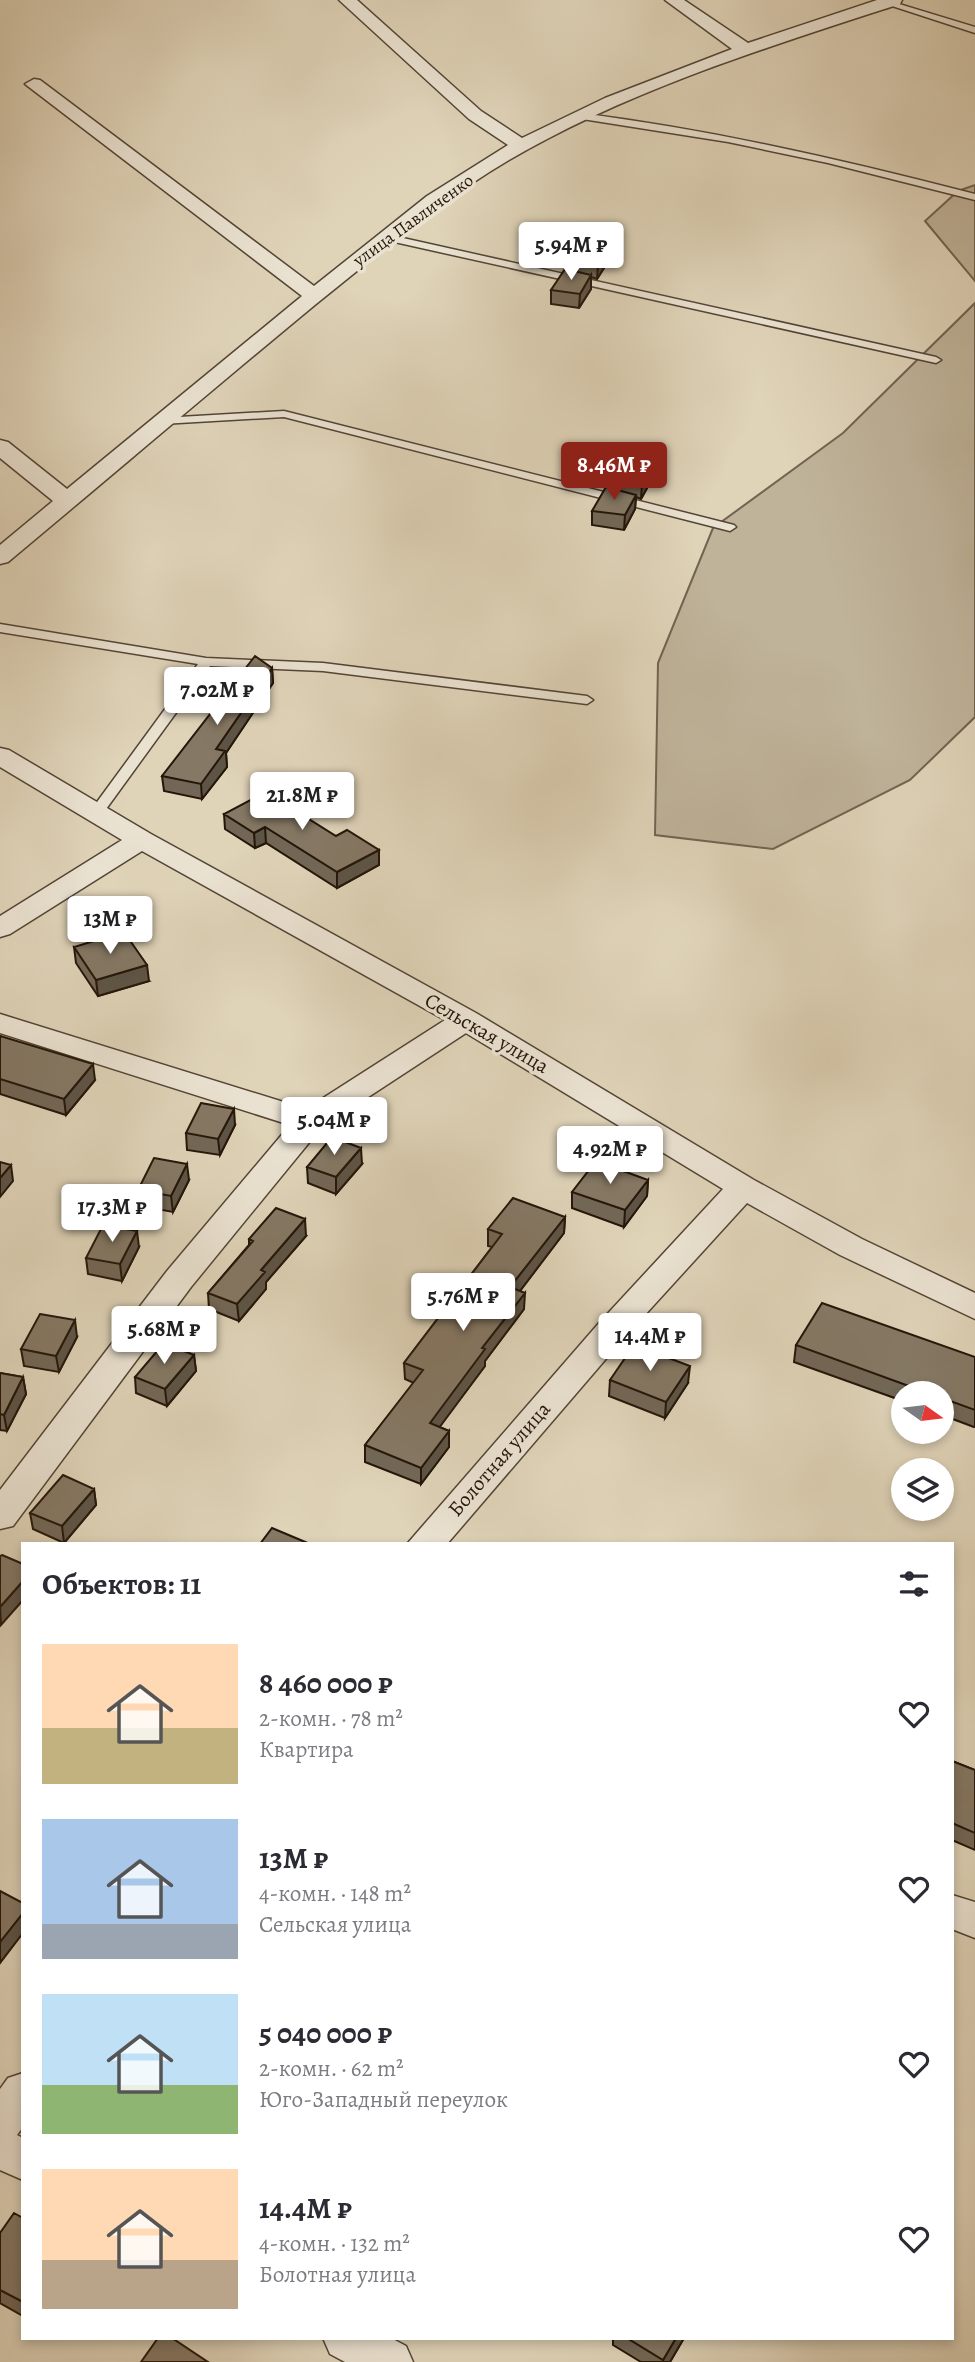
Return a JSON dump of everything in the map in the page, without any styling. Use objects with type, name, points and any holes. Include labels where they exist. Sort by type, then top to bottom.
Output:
[{"type":"street","points":[[347,0],[475,115],[523,147]]},
{"type":"street","points":[[673,0],[746,50]]},
{"type":"street","name":"улица Павличенко","points":[[0,558],[385,237],[452,187],[579,116],[690,69],[892,1]]},
{"type":"street","points":[[34,84],[315,296]]},
{"type":"street","points":[[0,447],[67,501]]},
{"type":"street","name":"Сельская улица","points":[[0,756],[141,840],[466,1020],[743,1187],[851,1247],[975,1307]]},
{"type":"street","points":[[0,928],[141,840]]},
{"type":"street","points":[[0,1516],[179,1279],[310,1121],[466,1020]]},
{"type":"street","points":[[0,1023],[310,1121]]},
{"type":"street","name":"Болотная улица","points":[[427,1542],[611,1331],[743,1187]]},
{"type":"street","points":[[954,1913],[975,1920]]},
{"type":"street","points":[[0,2123],[21,2095]]},
{"type":"street","points":[[0,2148],[21,2159]]},
{"type":"street","points":[[350,2340],[390,2362]]},
{"type":"lane","points":[[892,1],[975,30]]},
{"type":"lane","points":[[579,116],[631,121],[862,167],[975,197]]},
{"type":"lane","points":[[385,237],[936,360]]},
{"type":"lane","points":[[162,421],[284,414],[730,527]]},
{"type":"lane","points":[[0,628],[206,662],[323,667],[587,700]]},
{"type":"lane","points":[[96,813],[206,662]]},
{"type":"shaded area","points":[[975,185],[975,281],[925,221],[958,191]]},
{"type":"shaded area","points":[[975,303],[975,717],[910,780],[773,849],[655,835],[658,663],[713,528],[843,433]]},
{"type":"building","points":[[589,232],[616,236],[598,265],[571,259]]},
{"type":"building","points":[[565,269],[591,275],[580,294],[551,290]]},
{"type":"building","points":[[626,451],[658,455],[642,484],[612,477]]},
{"type":"building","points":[[606,487],[636,495],[625,515],[592,511]]},
{"type":"building","points":[[255,656],[272,668],[216,749],[225,751],[201,784],[162,776]]},
{"type":"building","points":[[266,792],[336,836],[347,830],[379,850],[337,872],[265,827],[254,833],[224,814]]},
{"type":"building","points":[[124,932],[147,965],[96,980],[74,947]]},
{"type":"building","points":[[0,1036],[93,1064],[64,1099],[0,1079]]},
{"type":"building","points":[[201,1103],[234,1109],[218,1139],[186,1133]]},
{"type":"building","points":[[332,1137],[361,1148],[336,1177],[307,1167]]},
{"type":"building","points":[[154,1158],[187,1164],[171,1196],[138,1190]]},
{"type":"building","points":[[596,1161],[648,1180],[625,1210],[572,1192]]},
{"type":"building","points":[[0,1162],[11,1165],[0,1178]]},
{"type":"building","points":[[513,1198],[565,1217],[510,1287],[525,1293],[482,1348],[485,1349],[430,1423],[449,1431],[421,1468],[365,1445],[423,1370],[404,1363],[502,1234],[488,1229]]},
{"type":"building","points":[[276,1208],[305,1219],[261,1270],[265,1272],[237,1304],[208,1293],[253,1241],[249,1239]]},
{"type":"building","points":[[103,1225],[137,1231],[120,1264],[86,1258]]},
{"type":"building","points":[[822,1303],[975,1357],[975,1410],[954,1402],[954,1381],[895,1381],[796,1345]]},
{"type":"building","points":[[40,1314],[75,1320],[56,1356],[21,1349]]},
{"type":"building","points":[[164,1343],[194,1355],[165,1389],[135,1377]]},
{"type":"building","points":[[634,1345],[690,1366],[666,1402],[610,1380]]},
{"type":"building","points":[[0,1373],[23,1377],[4,1415],[0,1414]]},
{"type":"building","points":[[63,1475],[94,1489],[62,1526],[30,1513]]},
{"type":"building","points":[[272,1528],[305,1542],[262,1542]]},
{"type":"building","points":[[0,1556],[21,1563],[21,1583],[0,1607]]},
{"type":"building","points":[[954,1762],[975,1770],[975,1833],[954,1824]]},
{"type":"building","points":[[0,1891],[21,1902],[21,1916],[0,1942]]},
{"type":"building","points":[[14,2213],[21,2217],[21,2301],[0,2290],[0,2233]]},
{"type":"building","points":[[157,2340],[175,2340],[208,2362],[141,2362]]},
{"type":"building","points":[[630,2340],[675,2340],[663,2360]]}]
